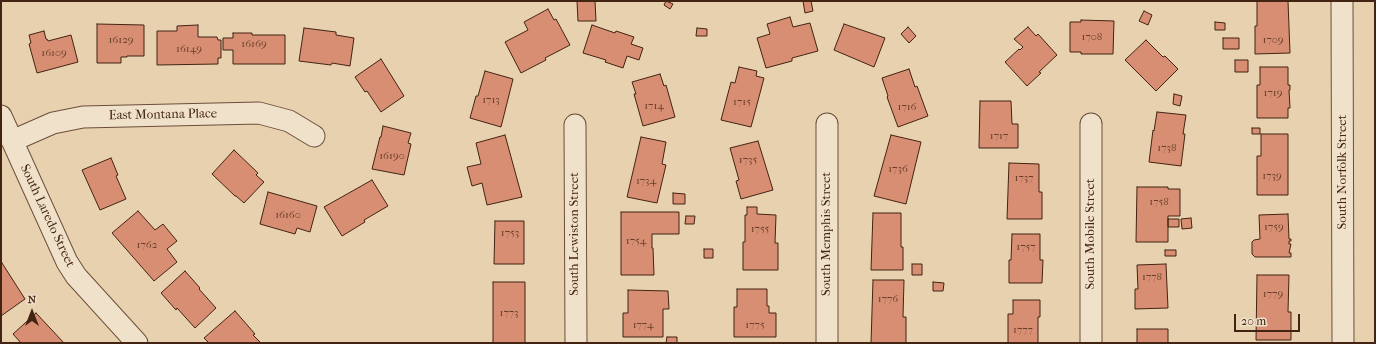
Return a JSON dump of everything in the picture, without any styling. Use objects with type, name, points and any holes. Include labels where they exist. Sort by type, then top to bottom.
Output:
[{"type":"street","name":"South Norfolk Street","points":[[1342,1],[1343,343]]},
{"type":"street","name":"East Montana Place","points":[[12,141],[53,123],[83,117],[259,113],[289,121],[314,136]]},
{"type":"street","name":"South Laredo Street","points":[[1,116],[67,262],[76,276],[137,343]]},
{"type":"street","name":"South Memphis Street","points":[[827,124],[827,343]]},
{"type":"street","name":"South Mobile Street","points":[[1091,124],[1091,343]]},
{"type":"street","name":"South Lewiston Street","points":[[575,125],[576,343]]},
{"type":"building","points":[[577,1],[595,1],[596,21],[578,21]]},
{"type":"building","points":[[666,1],[673,4],[670,9],[664,5]]},
{"type":"building","points":[[803,1],[811,1],[813,11],[805,13]]},
{"type":"building","points":[[1257,1],[1288,1],[1290,53],[1255,54]]},
{"type":"building","points":[[548,9],[554,20],[556,19],[570,45],[521,73],[505,42],[528,30],[524,22]]},
{"type":"building","points":[[1144,11],[1152,15],[1148,25],[1139,21]]},
{"type":"building","points":[[790,17],[793,27],[810,23],[818,51],[792,58],[792,61],[766,68],[757,38],[770,34],[767,24]]},
{"type":"building","points":[[1081,20],[1114,21],[1113,54],[1081,54],[1081,52],[1070,52],[1070,22],[1081,22]]},
{"type":"building","points":[[1215,22],[1225,23],[1225,30],[1215,30]]},
{"type":"building","points":[[97,24],[144,25],[144,56],[121,57],[121,63],[97,63]]},
{"type":"building","points":[[844,24],[885,38],[874,67],[834,50]]},
{"type":"building","points":[[198,25],[198,37],[217,37],[218,40],[221,40],[221,58],[218,58],[218,64],[157,65],[157,31],[177,31],[177,26]]},
{"type":"building","points":[[592,25],[615,33],[616,31],[634,37],[631,44],[643,48],[639,60],[627,56],[623,68],[605,62],[606,60],[583,53]]},
{"type":"building","points":[[908,27],[916,36],[909,43],[901,34]]},
{"type":"building","points":[[1028,27],[1036,36],[1038,34],[1057,55],[1027,86],[1005,62],[1023,47],[1014,39]]},
{"type":"building","points":[[304,28],[336,32],[336,35],[354,38],[350,66],[332,63],[331,65],[299,61]]},
{"type":"building","points":[[697,28],[707,29],[707,36],[696,36]]},
{"type":"building","points":[[44,31],[48,41],[71,35],[78,62],[37,73],[29,44],[31,43],[29,35]]},
{"type":"building","points":[[233,33],[252,33],[252,35],[285,35],[285,64],[233,64],[233,50],[223,50],[223,38],[233,38]]},
{"type":"building","points":[[1223,38],[1239,38],[1239,49],[1223,49]]},
{"type":"building","points":[[1146,40],[1178,69],[1156,91],[1125,60]]},
{"type":"building","points":[[381,59],[404,96],[381,112],[367,91],[365,92],[355,77]]},
{"type":"building","points":[[1235,60],[1248,60],[1248,72],[1235,72]]},
{"type":"building","points":[[739,67],[757,71],[756,76],[764,78],[751,127],[721,120],[731,82],[735,83]]},
{"type":"building","points":[[1260,67],[1288,67],[1290,108],[1288,108],[1288,118],[1257,118],[1257,85],[1260,85]]},
{"type":"building","points":[[909,69],[928,116],[898,127],[882,78]]},
{"type":"building","points":[[485,71],[513,79],[501,127],[470,118]]},
{"type":"building","points":[[660,74],[664,86],[666,85],[675,117],[643,126],[632,82]]},
{"type":"building","points":[[1174,94],[1182,96],[1180,106],[1173,104]]},
{"type":"building","points":[[980,101],[1011,101],[1012,124],[1018,124],[1018,148],[979,148]]},
{"type":"building","points":[[1157,112],[1186,115],[1181,166],[1149,162]]},
{"type":"building","points":[[383,126],[411,133],[408,143],[411,144],[404,175],[372,169]]},
{"type":"building","points":[[1252,128],[1260,128],[1260,134],[1252,134]]},
{"type":"building","points":[[1261,134],[1288,134],[1288,195],[1257,195],[1257,156],[1261,156]]},
{"type":"building","points":[[505,135],[522,197],[487,205],[482,183],[472,186],[467,167],[481,164],[476,143]]},
{"type":"building","points":[[891,135],[921,142],[906,204],[874,196]]},
{"type":"building","points":[[641,137],[666,142],[662,164],[666,165],[657,203],[627,197]]},
{"type":"building","points":[[758,141],[773,190],[741,199],[736,181],[739,180],[730,148]]},
{"type":"building","points":[[234,150],[258,173],[256,175],[264,182],[244,203],[212,174]]},
{"type":"building","points":[[111,158],[118,175],[116,176],[126,199],[100,210],[82,170]]},
{"type":"building","points":[[1009,163],[1039,164],[1039,192],[1042,192],[1042,219],[1007,219]]},
{"type":"building","points":[[372,180],[388,206],[364,220],[365,222],[342,236],[324,207]]},
{"type":"building","points":[[1137,187],[1168,187],[1168,189],[1180,189],[1180,216],[1168,216],[1168,242],[1136,242]]},
{"type":"building","points":[[268,192],[317,206],[310,232],[297,228],[295,234],[260,224]]},
{"type":"building","points":[[673,193],[685,194],[685,204],[673,204]]},
{"type":"building","points":[[747,207],[757,207],[757,214],[776,215],[775,243],[778,243],[778,270],[743,270],[743,242],[745,242],[745,215],[747,215]]},
{"type":"building","points":[[138,211],[155,230],[163,224],[177,241],[167,249],[177,262],[154,281],[112,233]]},
{"type":"building","points":[[621,212],[679,212],[679,234],[652,234],[654,275],[621,275]]},
{"type":"building","points":[[873,213],[901,213],[903,270],[871,270]]},
{"type":"building","points":[[1288,214],[1289,239],[1291,239],[1291,241],[1289,241],[1289,244],[1291,244],[1289,253],[1291,253],[1291,257],[1255,257],[1252,254],[1252,242],[1260,239],[1259,215]]},
{"type":"building","points":[[686,216],[695,216],[694,224],[685,224]]},
{"type":"building","points":[[1191,218],[1192,228],[1182,229],[1181,219]]},
{"type":"building","points":[[1168,219],[1179,219],[1179,227],[1168,227]]},
{"type":"building","points":[[495,221],[524,221],[524,264],[494,264]]},
{"type":"building","points":[[1012,234],[1040,234],[1040,260],[1043,260],[1042,283],[1009,283],[1009,260],[1011,260]]},
{"type":"building","points":[[704,249],[713,249],[713,258],[704,258]]},
{"type":"building","points":[[1165,250],[1176,250],[1176,256],[1165,256]]},
{"type":"building","points":[[2,263],[25,299],[1,316],[1,264]]},
{"type":"building","points":[[912,264],[922,264],[922,275],[912,275]]},
{"type":"building","points":[[1166,264],[1168,308],[1135,309],[1135,289],[1138,289],[1137,265]]},
{"type":"building","points":[[185,271],[216,308],[195,328],[161,293]]},
{"type":"building","points":[[1257,275],[1289,275],[1288,312],[1291,312],[1291,340],[1256,340]]},
{"type":"building","points":[[873,280],[904,280],[903,317],[906,317],[906,343],[871,343]]},
{"type":"building","points":[[493,282],[525,282],[525,343],[493,343]]},
{"type":"building","points":[[933,282],[944,283],[943,291],[933,291]]},
{"type":"building","points":[[737,289],[767,289],[767,306],[769,306],[769,313],[776,313],[776,337],[734,337],[734,307],[737,307]]},
{"type":"building","points":[[628,290],[668,291],[669,309],[663,309],[663,337],[623,337],[623,313],[628,313]]},
{"type":"building","points":[[1013,300],[1040,300],[1040,317],[1038,317],[1038,343],[1008,343],[1008,314],[1013,314]]},
{"type":"building","points":[[235,311],[261,343],[209,343],[204,338]]},
{"type":"building","points":[[36,313],[64,343],[21,343],[13,334]]},
{"type":"building","points":[[1137,329],[1168,329],[1168,343],[1137,343]]},
{"type":"building","points":[[667,337],[677,337],[677,343],[666,343]]}]
